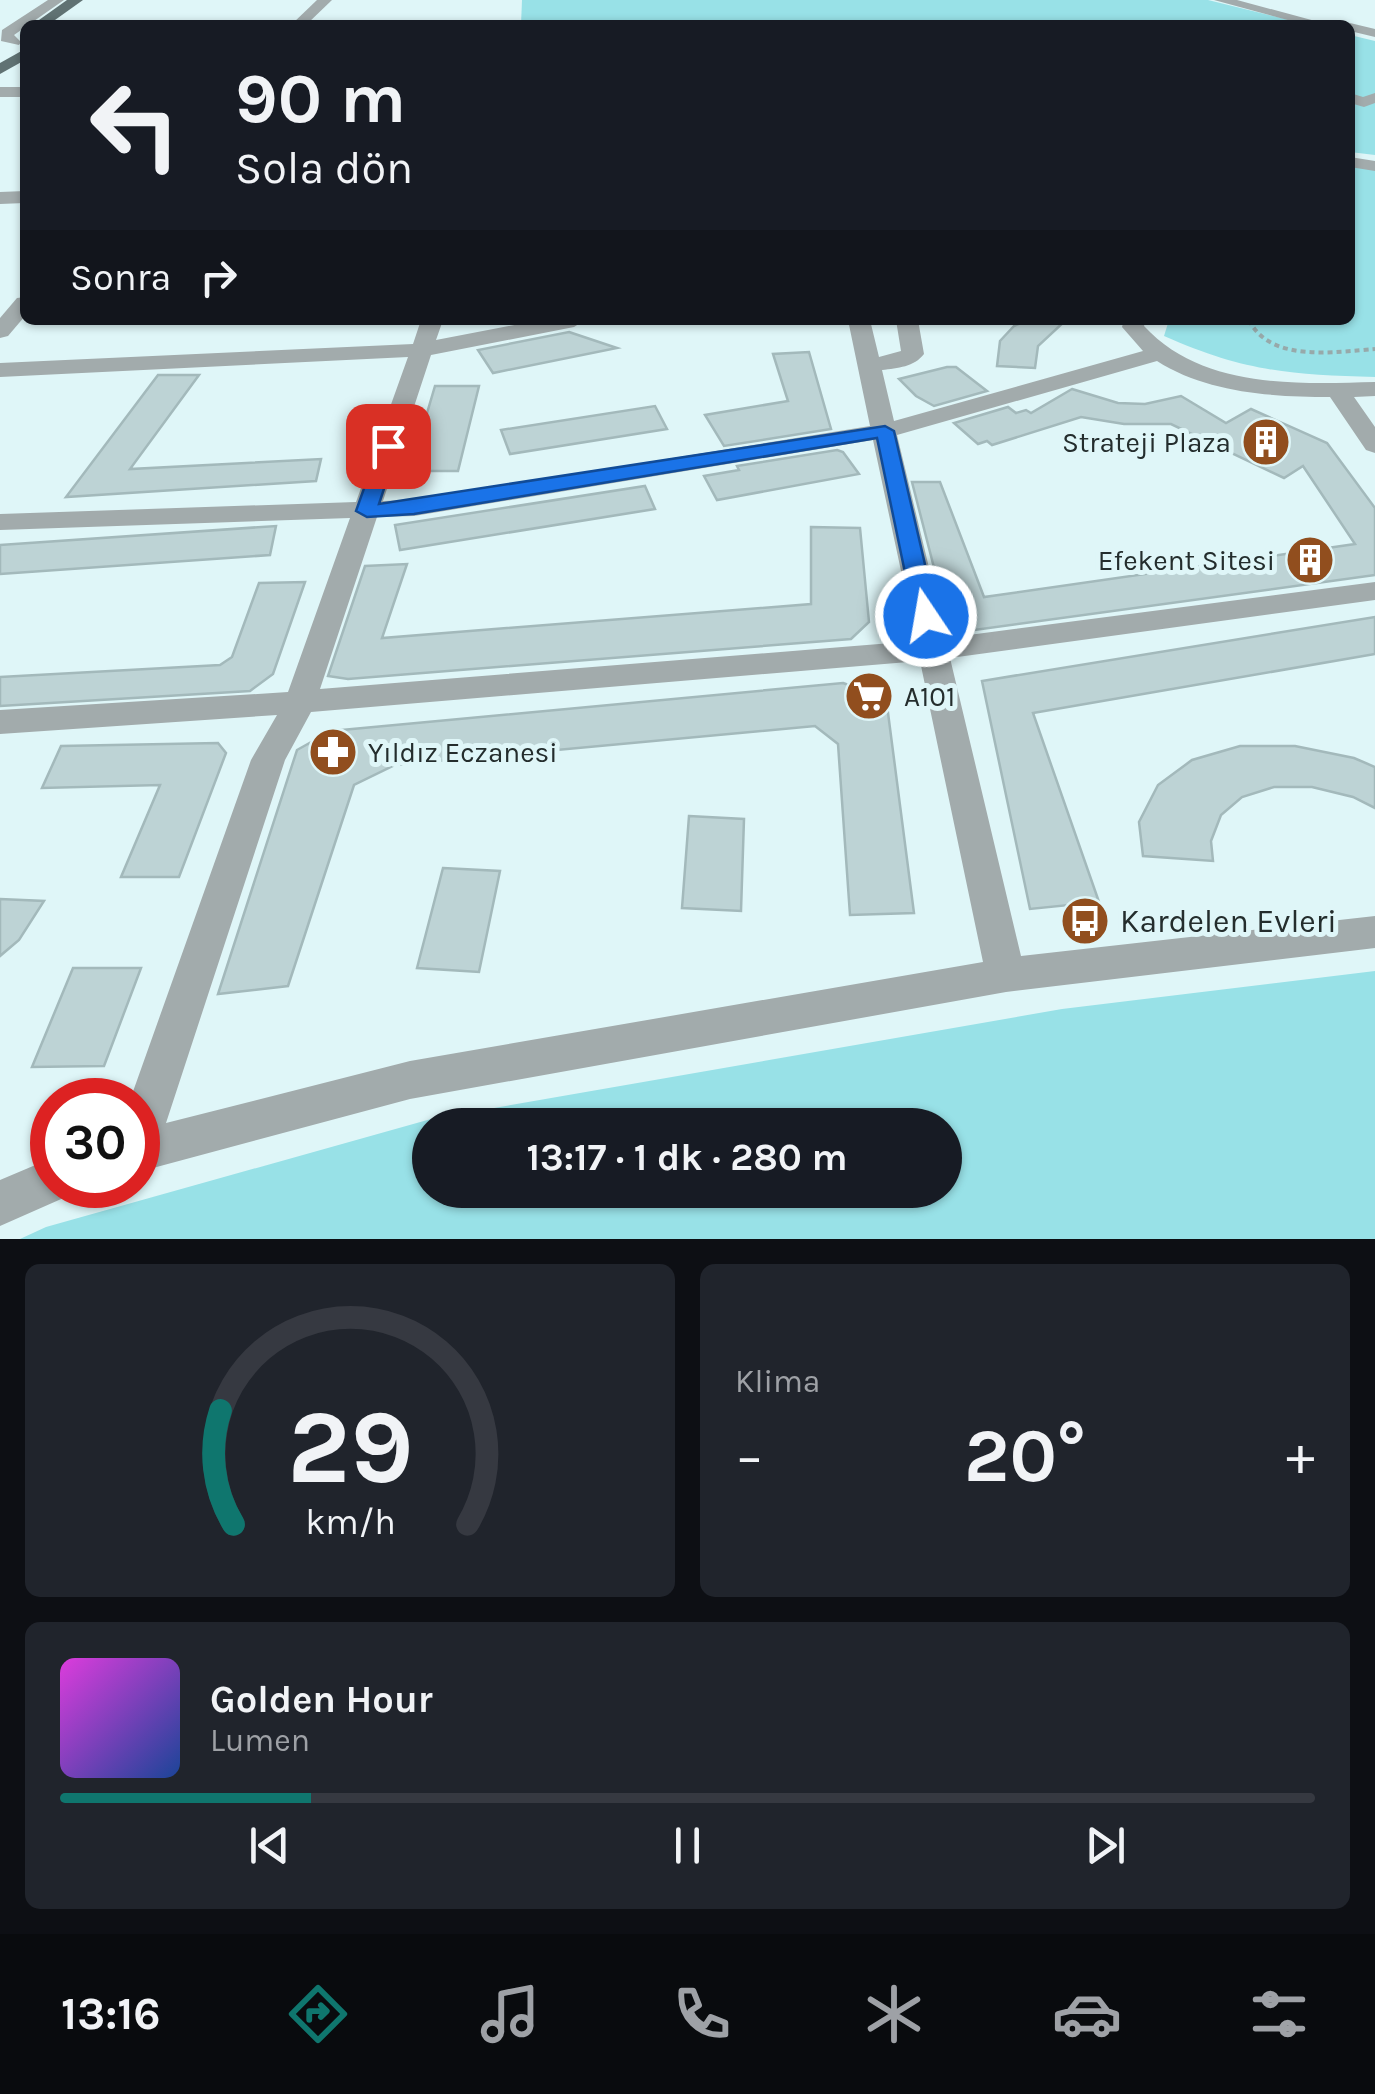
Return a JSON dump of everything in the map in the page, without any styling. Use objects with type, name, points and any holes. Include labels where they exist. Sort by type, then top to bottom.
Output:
[{"type":"main road","points":[[46,20],[76,0]]},
{"type":"main road","points":[[72,20],[96,3]]},
{"type":"main road","points":[[0,70],[16,45]]},
{"type":"street","points":[[26,20],[57,0]]},
{"type":"street","points":[[303,20],[325,0]]},
{"type":"street","points":[[1221,0],[1302,20]]},
{"type":"street","points":[[1240,0],[1322,20]]},
{"type":"street","points":[[1244,20],[1268,12]]},
{"type":"street","points":[[16,45],[6,38],[20,24]]},
{"type":"street","points":[[0,331],[20,309]]},
{"type":"street","points":[[159,1078],[268,760],[300,702],[312,670],[430,325]]},
{"type":"street","points":[[0,370],[421,350],[548,325]]},
{"type":"street","points":[[860,325],[1006,975]]},
{"type":"street","points":[[870,365],[900,361],[913,354],[907,325]]},
{"type":"street","points":[[1134,325],[1158,354],[1180,365],[1246,384],[1338,391],[1375,389]]},
{"type":"street","points":[[0,522],[414,508],[885,431],[1158,354]]},
{"type":"street","points":[[1338,391],[1375,445]]},
{"type":"street","points":[[0,722],[300,702],[934,650],[1375,591]]},
{"type":"street","points":[[160,1144],[410,1080],[1006,975],[1375,932]]},
{"type":"street","points":[[0,1204],[30,1190]]},
{"type":"path","points":[[1250,325],[1262,338],[1297,350],[1375,349]]},
{"type":"shaded area","points":[[522,0],[1208,0],[1290,20],[521,20]]},
{"type":"shaded area","points":[[1355,36],[1375,41],[1375,155],[1355,153]]},
{"type":"shaded area","points":[[1355,166],[1375,169],[1375,377],[1267,369],[1218,357],[1164,336],[1167,325],[1355,325]]},
{"type":"shaded area","points":[[1375,971],[1375,1239],[20,1239],[46,1227],[114,1208],[160,1208],[160,1195],[412,1124],[412,1208],[962,1208],[962,1108],[494,1108],[1062,1009]]},
{"type":"building","points":[[1061,325],[1038,346],[1035,368],[997,366],[1000,341],[1014,326]]},
{"type":"building","points":[[569,332],[617,348],[493,373],[478,350]]},
{"type":"building","points":[[809,352],[831,429],[724,446],[705,415],[788,401],[773,354]]},
{"type":"building","points":[[956,367],[987,391],[934,406],[916,396],[899,379]]},
{"type":"building","points":[[158,375],[199,375],[130,469],[321,459],[316,481],[66,497]]},
{"type":"building","points":[[435,386],[479,386],[458,471],[410,471]]},
{"type":"building","name":"Efekent Sitesi","points":[[1072,389],[1118,403],[1145,404],[1181,396],[1226,423],[1251,409],[1327,443],[1375,508],[1375,575],[967,631],[949,626],[912,482],[940,482],[984,597],[1355,544],[1303,466],[1284,478],[1171,424],[1124,424],[1081,417],[992,445],[987,441],[978,444],[954,423],[1008,407],[1016,413],[1031,413]]},
{"type":"building","points":[[655,406],[667,429],[510,454],[501,430]]},
{"type":"building","points":[[843,452],[859,474],[717,500],[704,476],[739,470],[737,466]]},
{"type":"building","points":[[645,486],[655,509],[400,550],[395,525]]},
{"type":"building","points":[[276,526],[270,555],[0,574],[0,545]]},
{"type":"building","points":[[811,527],[860,528],[869,622],[851,639],[348,679],[328,676],[365,566],[407,564],[382,638],[811,604]]},
{"type":"building","points":[[305,582],[273,674],[250,691],[0,706],[0,677],[220,665],[232,657],[259,583]]},
{"type":"building","points":[[1375,617],[1375,654],[1033,713],[1099,902],[1030,909],[982,681]]},
{"type":"building","points":[[843,683],[877,695],[887,705],[914,913],[850,915],[838,744],[815,726],[395,765],[354,785],[288,986],[218,994],[297,750],[331,731]]},
{"type":"building","points":[[218,743],[226,753],[179,877],[121,877],[160,785],[42,788],[61,746]]},
{"type":"building","points":[[1240,746],[1295,746],[1354,758],[1375,767],[1375,808],[1353,797],[1312,787],[1274,787],[1242,797],[1221,815],[1211,841],[1213,861],[1143,856],[1139,822],[1158,785],[1192,760]]},
{"type":"building","points":[[689,816],[744,819],[741,911],[682,908]]},
{"type":"building","points":[[443,868],[500,871],[479,972],[417,968]]},
{"type":"building","points":[[0,899],[44,901],[19,940],[0,956]]},
{"type":"building","points":[[73,968],[141,968],[104,1066],[32,1067]]},
{"type":"place","name":"Strateji Plaza","points":[[1266,442]]},
{"type":"place","name":"Efekent Sitesi","points":[[1310,560]]},
{"type":"place","name":"A101","points":[[869,696]]},
{"type":"place","name":"Yıldız Eczanesi","points":[[333,752]]},
{"type":"place","name":"Kardelen Evleri","points":[[1085,921]]},
{"type":"route","points":[[388,446],[367,511],[414,508],[885,431],[926,616]]}]
